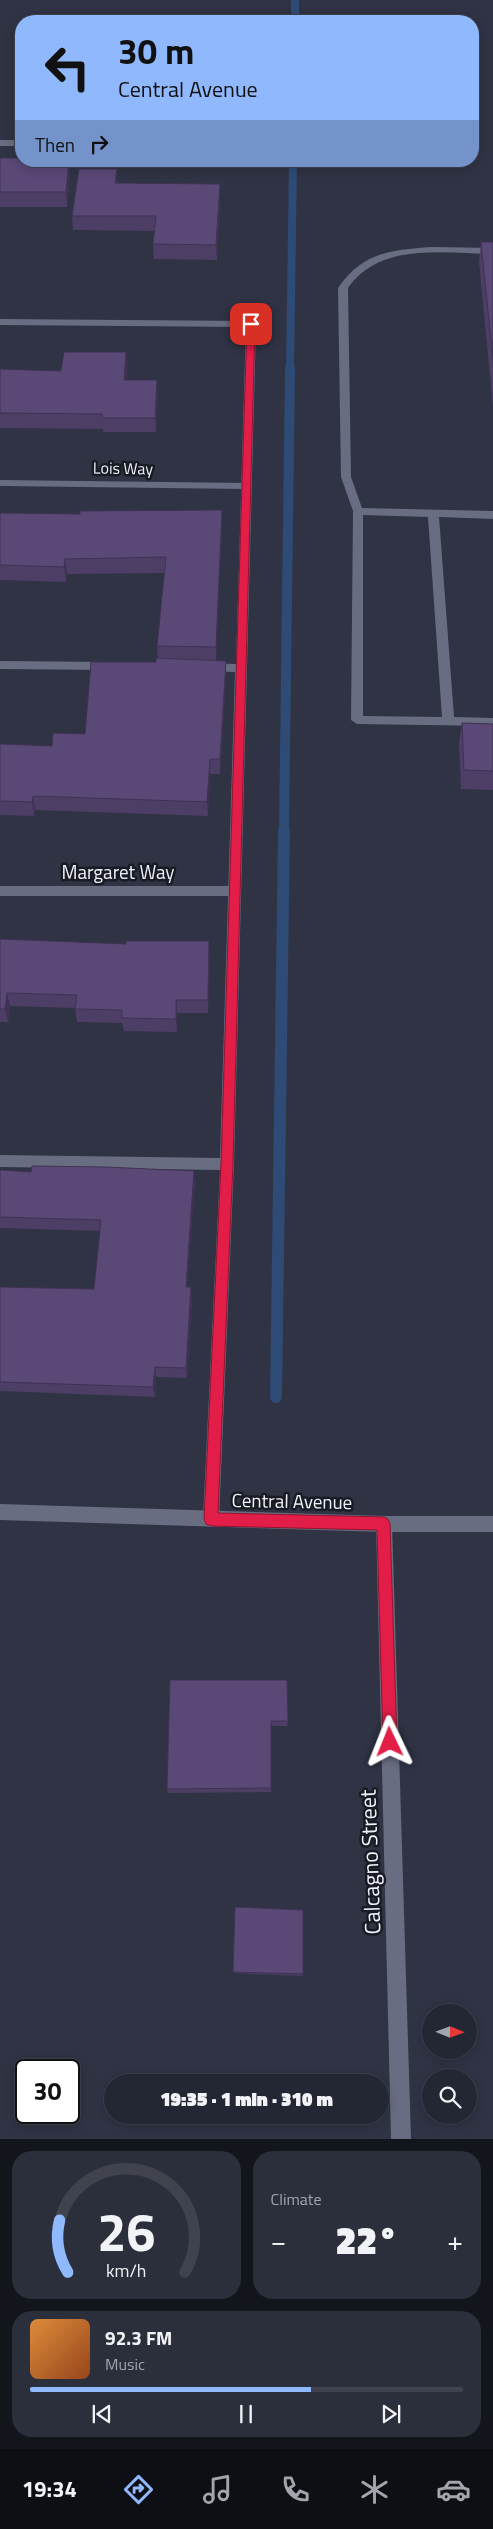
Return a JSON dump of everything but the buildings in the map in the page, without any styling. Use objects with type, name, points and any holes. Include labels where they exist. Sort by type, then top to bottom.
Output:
[{"type":"street","points":[[0,143],[15,143]]},
{"type":"street","points":[[358,511],[346,477],[343,288],[348,276],[363,265],[384,255],[417,251],[493,252]]},
{"type":"street","points":[[0,322],[251,324],[227,1164],[211,1519]]},
{"type":"street","name":"Lois Way","points":[[0,483],[246,486]]},
{"type":"street","points":[[433,513],[448,722]]},
{"type":"street","points":[[0,665],[116,666]]},
{"type":"street","points":[[193,667],[241,668]]},
{"type":"street","name":"Margaret Way","points":[[0,891],[235,891]]},
{"type":"street","points":[[0,1161],[227,1164]]},
{"type":"street","name":"Central Avenue","points":[[0,1512],[384,1524],[493,1524]]},
{"type":"street","name":"Calcagno Street","points":[[384,1524],[401,2139]]},
{"type":"lane","points":[[493,515],[358,511],[357,720],[493,722]]},
{"type":"waterway","points":[[295,0],[295,15]]},
{"type":"waterway","points":[[290,369],[293,167]]},
{"type":"waterway","points":[[284,831],[290,368]]},
{"type":"waterway","points":[[276,1397],[284,830]]},
{"type":"route","points":[[251,324],[227,1164],[211,1519],[384,1524],[390,1742]]}]
